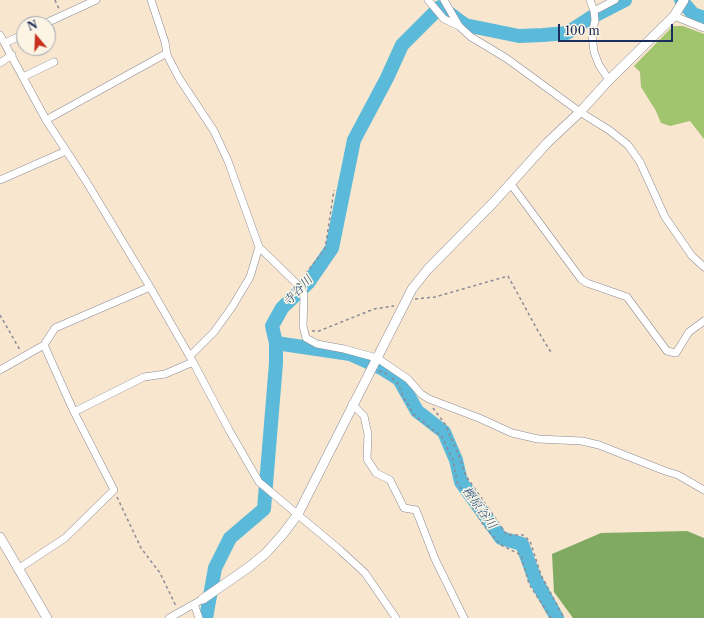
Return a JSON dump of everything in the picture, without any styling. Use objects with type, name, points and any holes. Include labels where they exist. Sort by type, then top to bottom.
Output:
[{"type":"street","points":[[56,18],[96,0]]},
{"type":"street","points":[[151,0],[165,42],[166,52],[179,78],[214,131],[228,161],[259,247],[298,284],[304,294],[303,326],[306,338],[317,344],[344,349],[377,358],[408,379],[421,394],[429,399],[479,418],[512,433],[538,439],[582,441],[599,445],[678,475],[704,490]]},
{"type":"street","points":[[428,0],[444,19],[459,26],[471,37],[506,58],[628,145],[640,162],[665,217],[692,256],[704,268]]},
{"type":"street","points":[[444,0],[452,11],[459,26]]},
{"type":"street","points":[[590,0],[594,11],[595,20],[592,35],[594,52],[599,65],[608,80]]},
{"type":"street","points":[[594,11],[615,0]]},
{"type":"street","points":[[170,618],[203,599],[249,567],[283,534],[298,514],[352,404],[412,289],[428,269],[547,144],[580,112],[608,80],[674,16],[682,4]]},
{"type":"street","points":[[674,16],[704,28]]},
{"type":"street","points":[[0,35],[46,120],[86,181],[192,359],[229,430],[259,482],[365,573],[396,618]]},
{"type":"street","points":[[4,43],[16,38]]},
{"type":"street","points":[[46,120],[166,52]]},
{"type":"street","points":[[0,63],[12,55]]},
{"type":"street","points":[[22,77],[54,62]]},
{"type":"street","points":[[0,180],[66,151]]},
{"type":"street","points":[[510,183],[582,279],[627,297],[667,351],[676,353],[689,332],[704,321]]},
{"type":"street","points":[[74,412],[144,377],[165,374],[192,359],[232,307],[250,277],[259,247]]},
{"type":"street","points":[[0,370],[44,346],[55,328],[150,287]]},
{"type":"street","points":[[18,569],[65,538],[114,490],[74,412],[44,346]]},
{"type":"street","points":[[352,404],[364,416],[368,434],[367,459],[376,473],[390,480],[404,508],[416,510],[435,559],[464,618]]},
{"type":"street","points":[[0,537],[47,618]]},
{"type":"street","points":[[194,604],[199,618]]},
{"type":"path","points":[[55,0],[62,15]]},
{"type":"path","points":[[298,284],[325,249],[334,190]]},
{"type":"path","points":[[304,331],[319,331],[374,309],[435,297],[508,276],[538,332],[552,354]]},
{"type":"path","points":[[0,315],[24,356]]},
{"type":"path","points":[[372,368],[390,376],[398,384],[402,396],[414,415],[442,436],[453,460],[457,482],[484,526],[501,545],[521,555],[529,584],[551,618]]},
{"type":"path","points":[[432,407],[445,424],[466,476],[507,535],[523,535],[530,541],[541,575],[564,618]]},
{"type":"path","points":[[114,490],[141,548],[160,573],[179,612]]},
{"type":"green space","points":[[673,26],[683,26],[704,34],[704,139],[690,121],[670,126],[661,123],[656,111],[641,87],[640,72],[634,66]]},
{"type":"green space","points":[[687,531],[704,538],[704,618],[573,618],[554,592],[552,554],[601,533]]},
{"type":"waterway","points":[[446,11],[465,25],[519,36],[543,35],[567,33],[590,18],[625,0]]},
{"type":"waterway","points":[[681,0],[693,14],[704,18]]},
{"type":"waterway","name":"寺谷川","points":[[206,618],[215,568],[230,538],[264,509],[276,363],[276,343],[272,326],[282,308],[308,283],[332,248],[354,140],[387,78],[402,45],[440,7]]},
{"type":"waterway","name":"樫原谷川","points":[[276,343],[350,354],[383,369],[399,379],[417,411],[444,432],[456,460],[461,482],[501,538],[522,544],[535,579],[557,618]]}]
